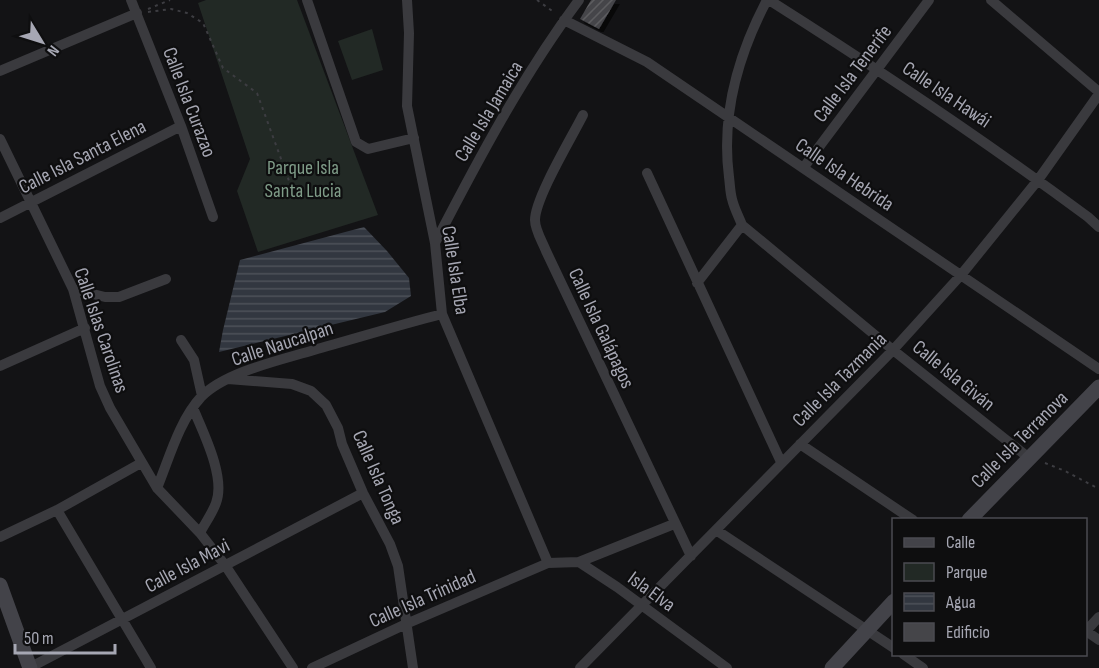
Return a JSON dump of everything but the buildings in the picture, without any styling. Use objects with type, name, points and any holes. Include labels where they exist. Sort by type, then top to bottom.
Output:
[{"type":"street","name":"Calle Isla Curazao","points":[[131,0],[181,126],[213,217]]},
{"type":"street","points":[[307,0],[356,142],[368,149],[414,138]]},
{"type":"street","name":"Calle Isla Elba","points":[[407,0],[409,33],[407,106],[435,243],[442,314],[548,563]]},
{"type":"street","name":"Calle Isla Jamaica","points":[[435,243],[515,98],[579,0]]},
{"type":"street","points":[[698,283],[742,225],[732,200],[726,145],[728,117],[750,31],[768,0]]},
{"type":"street","name":"Calle Isla Hawái","points":[[768,0],[877,68],[1038,180],[1099,227]]},
{"type":"street","name":"Calle Isla Tenerife","points":[[804,167],[929,0]]},
{"type":"street","points":[[991,0],[1099,93]]},
{"type":"street","points":[[0,71],[137,13]]},
{"type":"street","name":"Calle Isla Hebrida","points":[[564,20],[647,62],[1099,369]]},
{"type":"street","name":"Calle Isla Tazmania","points":[[580,668],[893,350],[961,275],[1038,180],[1099,93]]},
{"type":"street","name":"Calle Isla Galápagos","points":[[584,115],[543,193],[536,210],[535,223],[546,251],[691,556]]},
{"type":"street","name":"Calle Isla Santa Elena","points":[[0,218],[181,126]]},
{"type":"street","name":"Calle Islas Carolinas","points":[[0,139],[73,289],[100,386],[110,408],[157,488],[201,533],[225,565],[293,668]]},
{"type":"street","points":[[647,173],[781,462]]},
{"type":"street","name":"Calle Isla Giván","points":[[742,225],[893,350],[1029,458]]},
{"type":"street","points":[[73,289],[105,297],[119,297],[166,279]]},
{"type":"street","name":"Calle Naucalpan","points":[[157,488],[183,425],[193,408],[202,396],[228,380],[266,364],[442,314]]},
{"type":"street","points":[[0,366],[85,328]]},
{"type":"street","points":[[181,340],[194,360],[202,396]]},
{"type":"street","name":"Calle Isla Tonga","points":[[228,380],[292,384],[311,391],[326,405],[338,428],[342,444],[363,493],[390,544],[398,566],[413,668]]},
{"type":"street","name":"Calle Isla Terranova","points":[[970,518],[1099,387]]},
{"type":"street","points":[[193,408],[209,446],[216,472],[217,501],[201,533]]},
{"type":"street","points":[[800,444],[911,518]]},
{"type":"street","points":[[0,537],[57,510],[141,462]]},
{"type":"street","name":"Calle Isla Mavi","points":[[30,668],[363,493]]},
{"type":"street","points":[[57,510],[151,668]]},
{"type":"street","points":[[548,563],[579,562],[674,524]]},
{"type":"street","points":[[716,530],[892,647]]},
{"type":"street","name":"Isla Elva","points":[[579,562],[728,668]]},
{"type":"street","name":"Calle Isla Trinidad","points":[[312,668],[406,624],[548,563]]},
{"type":"street","points":[[0,585],[30,668]]},
{"type":"street","points":[[832,668],[892,603]]},
{"type":"street","points":[[1087,630],[1099,617]]},
{"type":"street","points":[[906,656],[923,668]]},
{"type":"path","points":[[137,13],[170,0]]},
{"type":"path","points":[[537,0],[564,20]]},
{"type":"path","points":[[137,13],[171,9],[187,14],[203,23],[223,68],[257,93],[292,189]]},
{"type":"path","points":[[1029,458],[1065,471],[1099,489]]},
{"type":"green space","name":"Parque Isla Santa Lucia","points":[[206,0],[297,0],[378,215],[258,252],[237,191],[250,159],[198,3]]},
{"type":"green space","points":[[372,29],[383,70],[352,80],[338,41]]},
{"type":"water","points":[[364,227],[409,278],[411,296],[385,312],[219,352],[240,260]]}]
